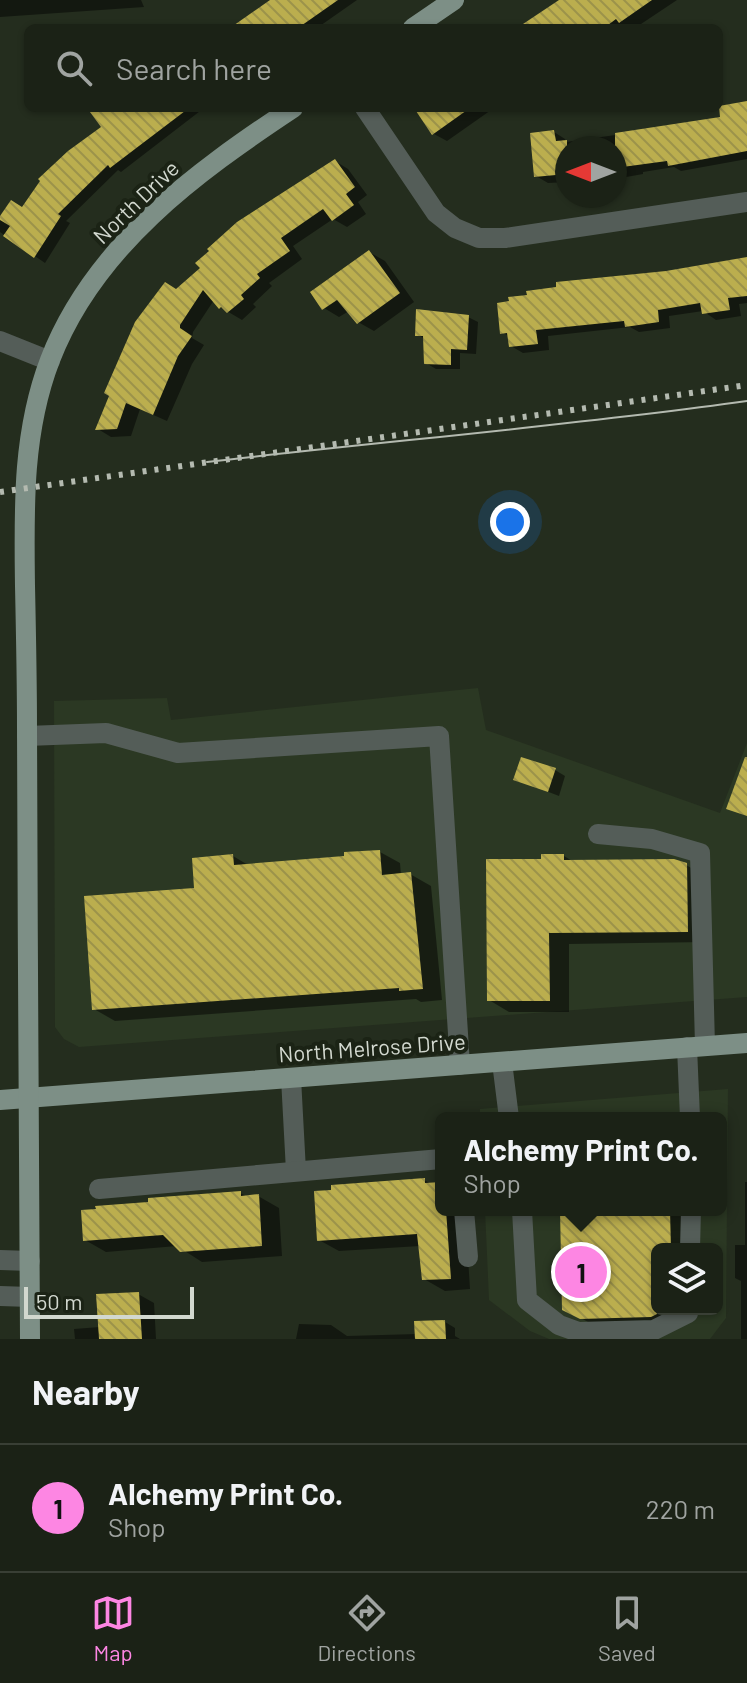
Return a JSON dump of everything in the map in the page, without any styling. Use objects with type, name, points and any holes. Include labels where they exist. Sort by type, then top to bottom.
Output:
[{"type":"main road","points":[[419,24],[454,0]]},
{"type":"main road","name":"North Drive","points":[[30,1339],[27,649],[23,488],[31,426],[50,361],[73,312],[113,254],[155,211],[218,158],[287,112]]},
{"type":"main road","name":"North Melrose Drive","points":[[0,1100],[747,1043]]},
{"type":"street","points":[[368,112],[436,213],[455,228],[479,238],[505,238],[747,202]]},
{"type":"street","points":[[0,341],[50,361]]},
{"type":"street","points":[[27,736],[106,733],[178,753],[439,736],[460,1065]]},
{"type":"street","points":[[598,834],[652,839],[700,853],[696,1047],[691,1112]]},
{"type":"street","points":[[502,1062],[508,1112]]},
{"type":"street","points":[[291,1078],[296,1171]]},
{"type":"street","points":[[99,1189],[435,1159]]},
{"type":"street","points":[[465,1216],[468,1257]]},
{"type":"street","points":[[522,1216],[527,1300],[559,1325],[578,1332],[654,1330],[684,1315]]},
{"type":"street","points":[[690,1243],[691,1216]]},
{"type":"street","points":[[0,1260],[30,1261]]},
{"type":"street","points":[[0,1296],[30,1297]]},
{"type":"shaded area","points":[[478,688],[486,730],[720,813],[747,743],[747,997],[79,1047],[64,1039],[55,1027],[54,701],[167,698],[171,720]]},
{"type":"shaded area","points":[[728,1089],[727,1204],[727,1112],[480,1112],[480,1109]]},
{"type":"shaded area","points":[[485,1216],[727,1216],[726,1318],[710,1339],[549,1339],[530,1331],[489,1300]]},
{"type":"building","points":[[270,0],[338,0],[304,24],[236,24]]},
{"type":"building","points":[[559,0],[652,0],[619,23],[616,19],[609,24],[523,24]]},
{"type":"building","points":[[747,101],[747,151],[668,166],[667,161],[627,166],[627,136],[615,136],[615,133],[720,117],[720,112],[723,112],[723,105]]},
{"type":"building","points":[[90,112],[184,112],[110,168],[108,165],[58,214],[61,216],[34,258],[3,236],[10,226],[0,220],[0,216],[11,200],[22,207],[40,181],[38,179],[68,151],[101,127]]},
{"type":"building","points":[[417,112],[464,112],[432,135]]},
{"type":"building","points":[[554,130],[555,175],[534,177],[530,133]]},
{"type":"building","points":[[335,159],[355,187],[346,194],[354,205],[332,221],[323,209],[281,238],[290,251],[257,274],[260,278],[241,295],[244,299],[227,313],[221,307],[219,309],[203,290],[180,325],[192,336],[178,356],[153,415],[126,403],[117,429],[95,430],[109,396],[104,393],[135,322],[165,282],[176,289],[200,268],[195,263],[209,251],[207,249],[237,222]]},
{"type":"building","points":[[369,250],[400,293],[357,324],[337,300],[322,310],[310,292]]},
{"type":"building","points":[[747,257],[747,296],[728,298],[730,310],[702,314],[700,303],[658,310],[659,322],[625,327],[624,321],[536,330],[538,344],[509,347],[507,333],[500,334],[497,303],[509,301],[508,297],[527,295],[526,291],[556,287],[556,282],[666,271]]},
{"type":"building","points":[[416,309],[469,315],[467,350],[451,349],[451,365],[424,364],[423,336],[415,336]]},
{"type":"building","points":[[521,757],[556,768],[548,792],[513,780]]},
{"type":"building","points":[[747,757],[747,816],[726,809]]},
{"type":"building","points":[[380,850],[382,875],[411,872],[423,989],[399,991],[399,988],[92,1010],[84,896],[194,888],[192,858],[233,854],[234,865]]},
{"type":"building","points":[[541,854],[564,854],[564,860],[674,859],[687,863],[688,932],[549,933],[550,1001],[487,1001],[486,859],[541,859]]},
{"type":"building","points":[[425,1178],[425,1183],[435,1182],[435,1216],[446,1216],[451,1279],[422,1280],[417,1234],[317,1241],[314,1191],[331,1190],[331,1185]]},
{"type":"building","points":[[241,1191],[241,1196],[259,1194],[262,1246],[180,1252],[163,1235],[83,1241],[81,1210],[148,1202],[148,1198]]},
{"type":"building","points":[[560,1216],[670,1216],[671,1243],[651,1243],[651,1315],[655,1315],[580,1319],[562,1310]]},
{"type":"building","points":[[139,1292],[142,1339],[99,1339],[96,1294]]},
{"type":"building","points":[[445,1320],[446,1339],[415,1339],[414,1321]]},
{"type":"tram line","points":[[207,462],[747,401]]},
{"type":"railway","points":[[0,492],[747,385]]},
{"type":"place","name":"Alchemy Print Co.","points":[[581,1272]]}]
